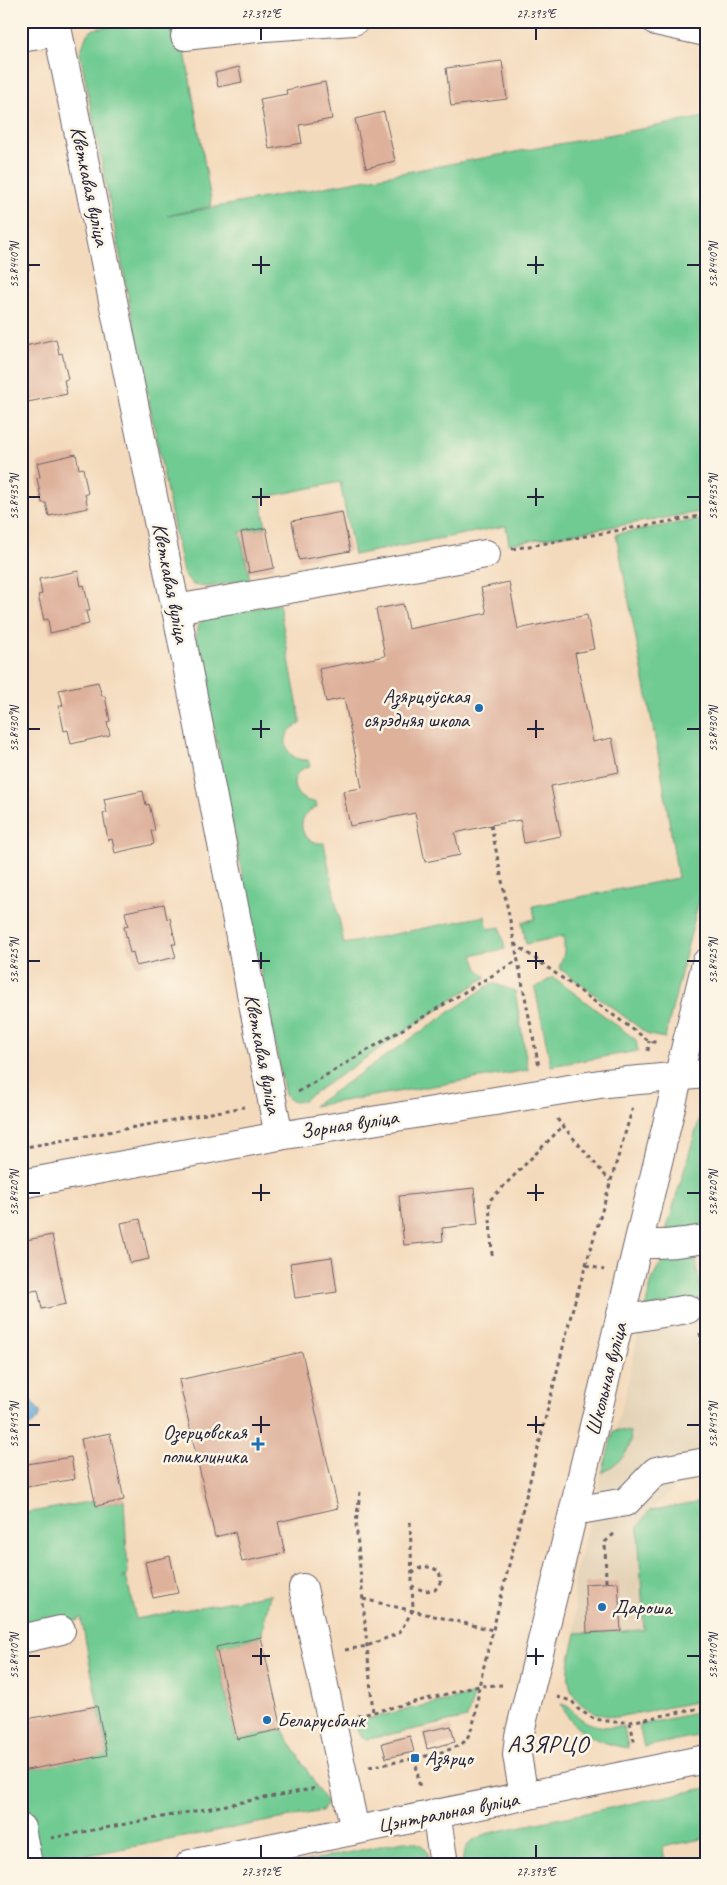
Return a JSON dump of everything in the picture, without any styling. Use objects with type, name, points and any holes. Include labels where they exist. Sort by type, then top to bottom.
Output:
[{"type":"street","points":[[185,36],[265,27],[354,21]]},
{"type":"street","points":[[656,21],[706,32]]},
{"type":"street","name":"Кветкавая вуліца","points":[[21,38],[58,32],[176,609],[279,1136]]},
{"type":"street","points":[[176,609],[486,554]]},
{"type":"street","name":"Школьная вуліца","points":[[524,1796],[517,1755],[519,1736],[639,1243],[692,1075],[706,963]]},
{"type":"street","name":"Зорная вуліца","points":[[21,1184],[279,1136],[537,1084],[606,1083],[692,1075]]},
{"type":"street","points":[[639,1243],[668,1244],[706,1239]]},
{"type":"street","points":[[620,1320],[688,1309]]},
{"type":"street","points":[[574,1511],[626,1502],[656,1471],[706,1462]]},
{"type":"street","points":[[303,1588],[355,1830]]},
{"type":"street","points":[[21,1639],[61,1630]]},
{"type":"street","name":"Цэнтральная вуліца","points":[[190,1864],[706,1759]]},
{"type":"street","points":[[436,1813],[444,1864]]},
{"type":"path","points":[[486,554],[706,515]]},
{"type":"path","points":[[491,825],[518,960],[537,1084],[563,1126],[610,1182]]},
{"type":"path","points":[[515,944],[649,1041]]},
{"type":"path","points":[[21,1148],[271,1102],[282,1102],[518,960]]},
{"type":"path","points":[[366,1768],[454,1749],[460,1746],[466,1739],[476,1715],[479,1686],[572,1311],[636,1098]]},
{"type":"path","points":[[492,1255],[490,1200],[563,1126]]},
{"type":"path","points":[[360,1492],[356,1523],[373,1712]]},
{"type":"path","points":[[318,1656],[367,1646],[399,1633],[413,1610],[410,1518]]},
{"type":"path","points":[[606,1582],[606,1542],[620,1529]]},
{"type":"path","points":[[412,1574],[419,1567],[429,1566],[439,1571],[441,1581],[435,1590],[424,1592],[412,1586]]},
{"type":"path","points":[[363,1599],[493,1630]]},
{"type":"path","points":[[332,1722],[479,1686],[499,1684]]},
{"type":"path","points":[[563,1698],[572,1701],[578,1709],[594,1719],[614,1722],[630,1722],[706,1707]]},
{"type":"path","points":[[25,1845],[324,1786]]},
{"type":"shaded area","points":[[706,1225],[706,1474],[687,1478],[649,1511],[638,1527],[644,1630],[576,1633],[574,1578],[627,1388],[640,1327],[666,1231]]},
{"type":"green space","points":[[140,21],[173,21],[175,35],[185,51],[212,206],[167,216],[706,117],[706,511],[509,544],[506,526],[354,555],[340,482],[261,498],[266,528],[240,532],[250,579],[209,587],[193,585],[183,573],[80,53],[87,34],[94,29]]},
{"type":"green space","points":[[706,518],[706,872],[665,1038],[649,1035],[559,968],[564,953],[564,936],[526,944],[522,922],[535,919],[533,906],[678,878],[661,769],[616,534]]},
{"type":"green space","points":[[279,604],[301,724],[293,727],[288,732],[286,745],[288,751],[293,756],[308,760],[310,766],[302,769],[297,774],[294,786],[301,797],[308,801],[316,802],[317,807],[304,816],[302,829],[304,835],[309,839],[324,843],[344,944],[485,916],[488,929],[500,927],[505,949],[473,955],[478,969],[486,977],[302,1101],[297,1102],[290,1101],[285,1095],[196,637],[199,624],[208,617]]},
{"type":"green space","points":[[553,977],[636,1040],[638,1051],[551,1066],[535,988]]},
{"type":"green space","points":[[492,983],[515,991],[528,1070],[313,1106]]},
{"type":"green space","points":[[706,1097],[706,1224],[666,1231]]},
{"type":"green space","points":[[695,1256],[702,1298],[645,1308],[652,1280],[659,1267],[670,1259]]},
{"type":"green space","points":[[614,1431],[630,1432],[631,1439],[627,1451],[619,1461],[602,1473]]},
{"type":"green space","points":[[124,1500],[128,1574],[122,1579],[126,1576],[136,1619],[270,1594],[261,1637],[216,1647],[236,1739],[282,1729],[327,1804],[322,1811],[41,1864],[36,1861],[21,1794],[21,1771],[107,1754],[81,1617],[75,1622],[21,1633],[21,1510],[25,1513],[94,1501],[96,1506]]},
{"type":"green space","points":[[706,1500],[706,1700],[617,1717],[601,1714],[586,1708],[574,1696],[569,1680],[570,1662],[576,1633],[644,1630],[638,1527],[649,1511]]},
{"type":"green space","points":[[475,1694],[467,1718],[368,1739],[361,1738],[353,1722]]},
{"type":"green space","points":[[561,1704],[570,1708],[580,1718],[590,1724],[624,1727],[628,1748],[605,1743],[583,1732],[571,1721]]},
{"type":"green space","points":[[706,1711],[706,1734],[644,1747],[639,1725]]},
{"type":"green space","points":[[706,1788],[706,1838],[663,1847],[665,1864],[462,1864],[469,1843],[489,1833]]},
{"type":"green space","points":[[404,1841],[415,1842],[423,1846],[430,1864],[293,1864]]},
{"type":"water","points":[[21,1370],[29,1380],[29,1398],[40,1412],[34,1423],[21,1430]]},
{"type":"building","points":[[502,61],[507,99],[451,106],[446,68]]},
{"type":"building","points":[[239,67],[242,82],[218,87],[215,73]]},
{"type":"building","points":[[325,82],[332,119],[299,125],[302,143],[269,149],[260,99],[287,94],[286,90]]},
{"type":"building","points":[[384,112],[395,161],[366,168],[355,119]]},
{"type":"building","points":[[23,243],[29,270],[25,271],[28,284],[21,286],[21,244]]},
{"type":"building","points":[[56,339],[59,354],[62,353],[68,379],[64,380],[67,394],[28,402],[25,388],[21,389],[21,347]]},
{"type":"building","points":[[76,454],[79,469],[83,468],[88,494],[85,494],[88,508],[49,516],[46,503],[42,503],[37,478],[40,477],[37,463]]},
{"type":"building","points":[[342,512],[350,551],[299,560],[292,521]]},
{"type":"building","points":[[266,528],[274,568],[249,573],[241,532]]},
{"type":"building","points":[[78,571],[81,586],[84,585],[90,611],[86,611],[89,624],[50,633],[48,619],[44,620],[38,595],[42,594],[39,579]]},
{"type":"building","name":"Азярцоўская сярэдняя школа","points":[[509,582],[518,629],[587,615],[594,649],[575,653],[593,742],[612,738],[619,772],[551,786],[561,836],[524,843],[520,820],[491,825],[455,833],[460,855],[425,862],[415,813],[350,826],[343,791],[362,788],[344,698],[326,702],[319,669],[385,656],[376,609],[403,604],[408,629],[487,613],[481,588]]},
{"type":"building","points":[[98,682],[102,696],[105,696],[110,721],[107,722],[110,735],[71,744],[68,730],[64,731],[59,706],[63,705],[59,690]]},
{"type":"building","points":[[143,791],[146,805],[149,804],[155,830],[151,831],[154,844],[115,853],[112,839],[108,840],[103,814],[107,813],[104,799]]},
{"type":"building","points":[[164,904],[167,919],[170,918],[176,944],[172,944],[176,957],[136,966],[133,952],[130,953],[124,927],[128,926],[125,912]]},
{"type":"building","points":[[474,1188],[478,1224],[442,1228],[443,1241],[404,1245],[399,1196]]},
{"type":"building","points":[[140,1219],[149,1259],[130,1263],[121,1223]]},
{"type":"building","points":[[52,1235],[66,1304],[42,1309],[38,1290],[21,1293],[21,1241]]},
{"type":"building","points":[[332,1257],[337,1292],[295,1298],[290,1263]]},
{"type":"building","name":"Озерцовская поликлиника","points":[[302,1352],[338,1508],[278,1522],[285,1553],[242,1562],[235,1532],[215,1537],[179,1380]]},
{"type":"building","points":[[110,1433],[124,1500],[96,1506],[81,1439]]},
{"type":"building","points":[[71,1457],[75,1479],[21,1488],[21,1465]]},
{"type":"building","points":[[170,1556],[178,1593],[153,1598],[145,1562]]},
{"type":"building","points":[[618,1582],[621,1631],[587,1633],[585,1584]]},
{"type":"building","points":[[261,1637],[282,1729],[237,1739],[216,1647]]},
{"type":"building","points":[[97,1706],[107,1755],[21,1771],[21,1720]]},
{"type":"building","points":[[451,1726],[455,1742],[427,1749],[423,1732]]},
{"type":"building","points":[[410,1736],[414,1752],[386,1758],[382,1743]]},
{"type":"place","name":"Азярцоўская сярэдняя школа","points":[[479,708]]},
{"type":"place","name":"Озерцовская поликлиника","points":[[258,1444]]},
{"type":"place","name":"Дароша","points":[[602,1607]]},
{"type":"place","name":"Беларусбанк","points":[[267,1720]]},
{"type":"place","name":"Азярцо","points":[[415,1758]]},
{"type":"district","name":"АЗЯРЦО","points":[[548,1744]]}]
